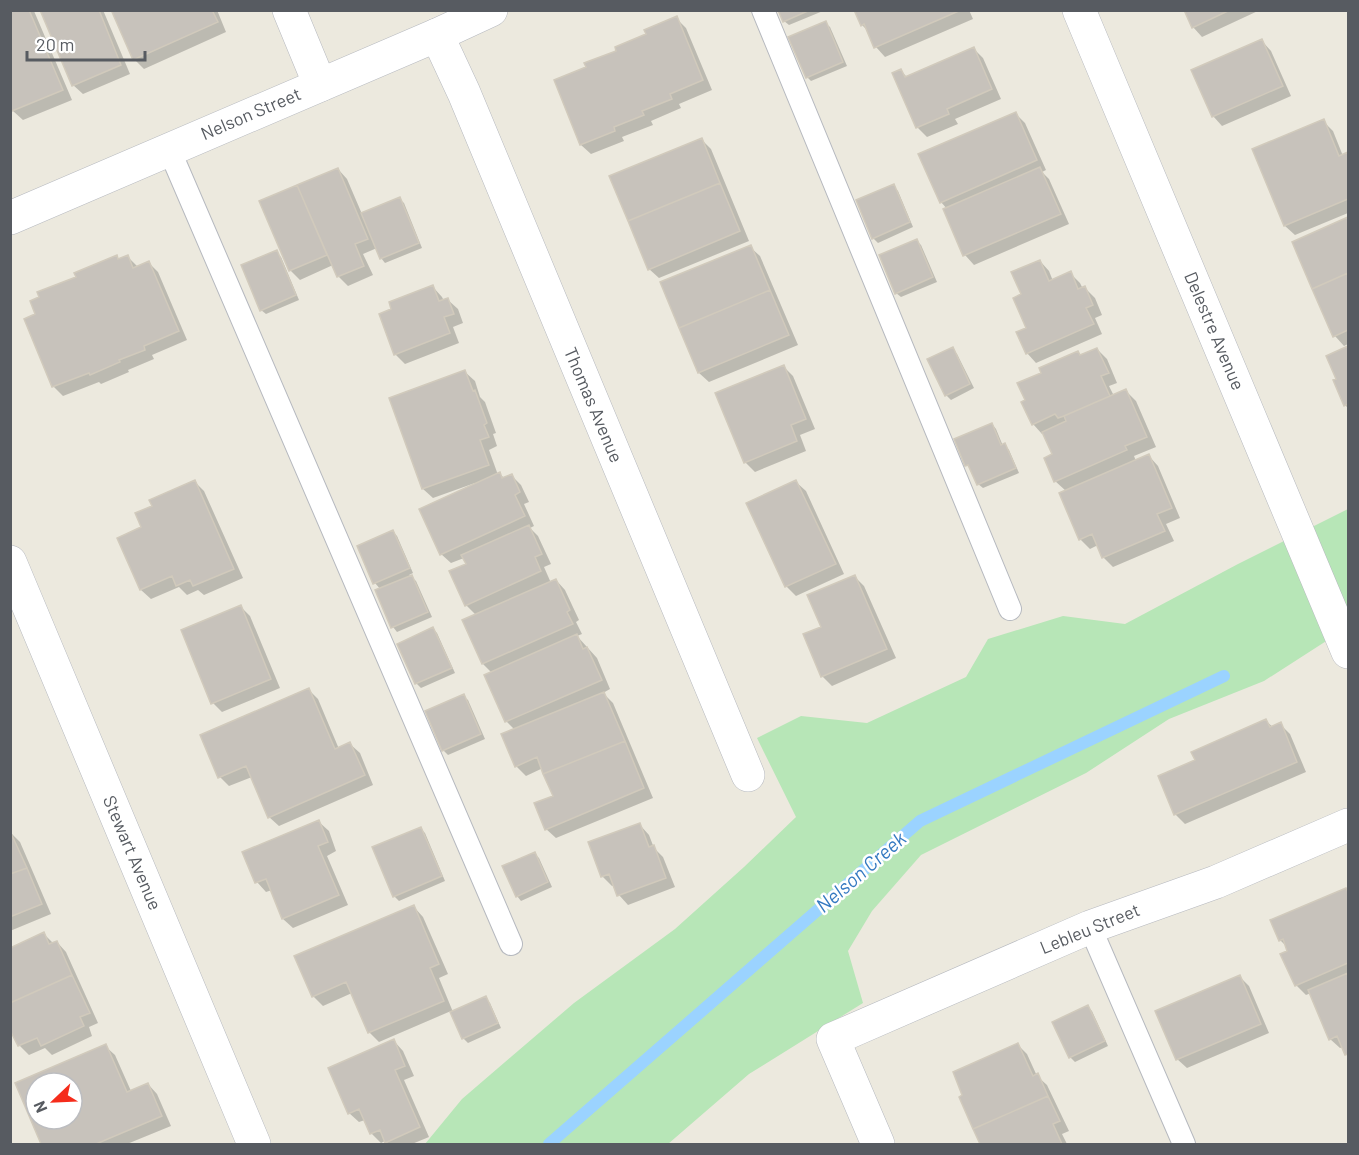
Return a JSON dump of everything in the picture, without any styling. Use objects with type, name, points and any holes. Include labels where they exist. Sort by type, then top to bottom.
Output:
[{"type":"street","points":[[289,10],[320,85]]},
{"type":"street","name":"Nelson Street","points":[[10,218],[491,10]]},
{"type":"street","name":"Delestre Avenue","points":[[1078,10],[1348,652]]},
{"type":"street","name":"Thomas Avenue","points":[[437,35],[461,86],[748,775]]},
{"type":"street","name":"Stewart Avenue","points":[[10,562],[254,1144]]},
{"type":"street","name":"Lebleu Street","points":[[878,1144],[833,1039],[1090,927],[1216,882],[1348,825]]},
{"type":"lane","points":[[763,10],[1010,609]]},
{"type":"lane","points":[[169,149],[510,944]]},
{"type":"lane","points":[[1090,927],[1184,1144]]},
{"type":"green space","points":[[1348,509],[1348,627],[1264,681],[1169,719],[1086,773],[921,855],[872,911],[848,951],[863,1003],[749,1074],[668,1144],[425,1144],[462,1099],[574,1003],[675,929],[796,817],[757,738],[801,716],[867,723],[966,677],[988,639],[1063,616],[1125,624]]},
{"type":"building","points":[[10,10],[29,10],[63,90],[12,111],[10,108]]},
{"type":"building","points":[[40,10],[99,10],[121,65],[72,86]]},
{"type":"building","points":[[114,10],[212,10],[218,22],[133,60],[112,12]]},
{"type":"building","points":[[778,10],[810,10],[783,22]]},
{"type":"building","points":[[854,10],[961,10],[874,48],[864,24],[861,26]]},
{"type":"building","points":[[1184,10],[1230,10],[1192,28]]},
{"type":"building","points":[[677,16],[703,80],[670,94],[672,99],[642,111],[644,115],[614,127],[615,131],[580,145],[554,80],[586,67],[584,63],[616,51],[615,47],[646,34],[644,30]]},
{"type":"building","points":[[826,21],[843,62],[806,78],[788,37]]},
{"type":"building","points":[[1262,39],[1283,86],[1212,117],[1191,70]]},
{"type":"building","points":[[974,47],[992,89],[947,109],[949,114],[916,128],[892,73],[901,69],[905,77]]},
{"type":"building","points":[[1016,112],[1037,160],[940,203],[918,154]]},
{"type":"building","points":[[1324,119],[1339,156],[1348,152],[1348,199],[1284,226],[1252,149]]},
{"type":"building","points":[[702,138],[720,183],[628,221],[609,176]]},
{"type":"building","points":[[1040,167],[1061,214],[963,256],[943,209]]},
{"type":"building","points":[[338,168],[368,239],[355,244],[364,266],[337,277],[297,185]]},
{"type":"building","points":[[720,183],[740,231],[648,270],[628,221]]},
{"type":"building","points":[[894,184],[910,222],[872,239],[856,200]]},
{"type":"building","points":[[297,185],[327,255],[289,271],[259,201]]},
{"type":"building","points":[[400,197],[419,243],[380,259],[361,213]]},
{"type":"building","points":[[1348,217],[1348,273],[1312,289],[1292,242]]},
{"type":"building","points":[[917,239],[933,277],[895,294],[879,255]]},
{"type":"building","points":[[751,245],[770,290],[679,328],[660,282]]},
{"type":"building","points":[[277,250],[296,295],[260,311],[241,265]]},
{"type":"building","points":[[117,255],[118,259],[128,255],[133,268],[149,261],[179,331],[144,346],[145,350],[119,360],[120,362],[90,375],[89,373],[52,387],[24,319],[35,314],[30,301],[39,297],[37,292],[76,277],[74,273]]},
{"type":"building","points":[[1040,260],[1049,281],[1071,271],[1078,289],[1085,286],[1093,305],[1086,308],[1094,324],[1026,354],[1016,332],[1026,328],[1013,298],[1021,294],[1011,272]]},
{"type":"building","points":[[1348,273],[1348,330],[1333,337],[1312,289]]},
{"type":"building","points":[[433,285],[439,301],[448,298],[454,314],[444,317],[450,333],[394,355],[379,314],[391,309],[389,302]]},
{"type":"building","points":[[770,290],[789,335],[698,373],[679,328]]},
{"type":"building","points":[[1348,346],[1348,404],[1344,406],[1326,356]]},
{"type":"building","points":[[953,347],[970,384],[945,396],[927,359]]},
{"type":"building","points":[[1097,348],[1109,373],[1101,376],[1110,396],[1064,416],[1058,418],[1055,414],[1032,425],[1021,402],[1025,400],[1017,383],[1041,373],[1039,368],[1078,351],[1080,355]]},
{"type":"building","points":[[784,365],[806,419],[791,425],[797,441],[744,463],[715,393]]},
{"type":"building","points":[[465,370],[487,423],[484,425],[489,437],[480,440],[489,465],[422,489],[389,398]]},
{"type":"building","points":[[1126,389],[1147,437],[1125,446],[1127,450],[1054,482],[1044,458],[1052,454],[1042,432],[1066,421],[1064,416]]},
{"type":"building","points":[[992,423],[1001,445],[1005,443],[1016,468],[977,485],[968,465],[965,466],[954,439]]},
{"type":"building","points":[[1149,454],[1172,508],[1157,514],[1165,531],[1102,558],[1092,534],[1079,540],[1059,493]]},
{"type":"building","points":[[500,472],[502,478],[512,474],[520,492],[515,495],[525,516],[440,555],[419,509]]},
{"type":"building","points":[[195,480],[234,569],[193,586],[190,580],[176,586],[172,576],[140,590],[117,538],[141,527],[135,513],[152,506],[149,500]]},
{"type":"building","points":[[796,480],[836,564],[785,587],[746,503]]},
{"type":"building","points":[[529,525],[542,554],[535,557],[541,571],[465,606],[449,571],[466,564],[461,555]]},
{"type":"building","points":[[393,530],[410,568],[373,584],[357,546]]},
{"type":"building","points":[[412,575],[428,612],[391,628],[375,590]]},
{"type":"building","points":[[855,575],[887,649],[821,677],[803,634],[821,627],[807,595]]},
{"type":"building","points":[[556,579],[570,610],[567,612],[573,624],[482,664],[462,620]]},
{"type":"building","points":[[241,605],[271,679],[211,704],[181,630]]},
{"type":"building","points":[[433,627],[452,668],[415,684],[397,644]]},
{"type":"building","points":[[577,634],[583,649],[587,647],[602,680],[505,722],[484,675]]},
{"type":"building","points":[[309,688],[335,749],[350,742],[365,775],[268,818],[246,766],[218,778],[200,735]]},
{"type":"building","points":[[604,692],[625,741],[543,774],[537,757],[515,767],[501,734]]},
{"type":"building","points":[[464,694],[481,734],[442,751],[425,711]]},
{"type":"building","points":[[1266,719],[1270,727],[1281,722],[1297,762],[1174,815],[1158,776],[1195,760],[1191,752]]},
{"type":"building","points":[[625,741],[644,788],[545,830],[534,803],[553,796],[543,774]]},
{"type":"building","points":[[319,820],[328,842],[318,846],[339,895],[282,919],[266,879],[255,883],[242,852]]},
{"type":"building","points":[[640,823],[649,847],[654,845],[666,878],[617,896],[609,874],[601,877],[588,842]]},
{"type":"building","points":[[421,827],[442,876],[393,897],[372,847]]},
{"type":"building","points":[[10,831],[27,868],[10,874]]},
{"type":"building","points":[[535,852],[548,882],[516,897],[502,866]]},
{"type":"building","points":[[27,868],[42,904],[10,917],[10,874]]},
{"type":"building","points":[[1346,888],[1348,892],[1348,963],[1295,986],[1280,954],[1287,951],[1283,939],[1279,941],[1270,920]]},
{"type":"building","points":[[414,905],[439,964],[430,968],[444,1001],[368,1033],[346,982],[312,997],[294,956]]},
{"type":"building","points":[[44,932],[49,944],[57,941],[72,975],[10,1003],[10,948]]},
{"type":"building","points":[[1348,973],[1348,1054],[1345,1055],[1337,1036],[1329,1040],[1308,990]]},
{"type":"building","points":[[72,975],[90,1013],[80,1017],[84,1026],[41,1046],[37,1038],[18,1046],[10,1030],[10,1003]]},
{"type":"building","points":[[1240,975],[1261,1024],[1176,1060],[1155,1011]]},
{"type":"building","points":[[486,996],[498,1023],[462,1039],[450,1012]]},
{"type":"building","points":[[1088,1005],[1105,1041],[1069,1058],[1052,1022]]},
{"type":"building","points":[[394,1039],[405,1066],[395,1070],[420,1127],[385,1143],[380,1130],[370,1134],[359,1109],[348,1114],[328,1068]]},
{"type":"building","points":[[1018,1043],[1033,1076],[1038,1073],[1048,1096],[973,1129],[959,1097],[962,1095],[953,1072]]},
{"type":"building","points":[[106,1044],[127,1092],[148,1083],[162,1116],[96,1144],[41,1144],[35,1131],[84,1131],[84,1071],[43,1071]]},
{"type":"building","points":[[24,1079],[24,1104],[15,1083]]},
{"type":"building","points":[[1048,1096],[1060,1121],[1053,1124],[1062,1144],[980,1144],[973,1129]]},
{"type":"waterway","name":"Nelson Creek","points":[[549,1144],[920,821],[1224,676]]}]
